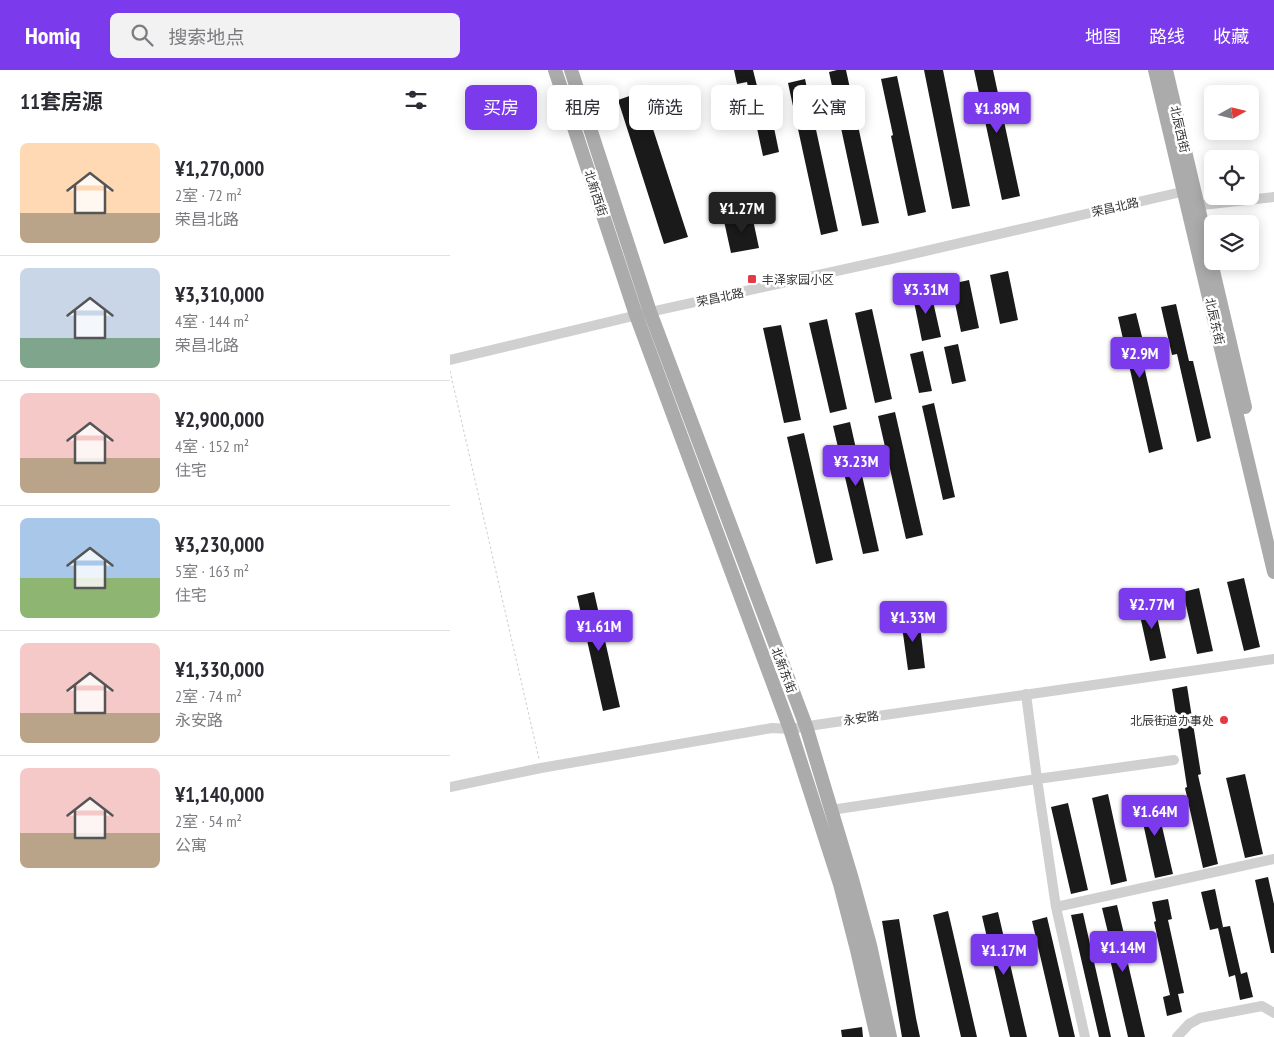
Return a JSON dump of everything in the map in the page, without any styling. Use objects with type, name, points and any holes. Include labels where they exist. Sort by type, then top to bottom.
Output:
[{"type":"main road","name":"北新西街","points":[[555,70],[643,314]]},
{"type":"main road","name":"北新西街","points":[[571,70],[643,314]]},
{"type":"main road","name":"北辰东街","points":[[1155,70],[1189,190],[1274,532]]},
{"type":"main road","name":"北辰西街","points":[[1166,70],[1189,190]]},
{"type":"main road","name":"北辰东街","points":[[1189,190],[1188,207],[1274,572]]},
{"type":"main road","name":"北新东街","points":[[643,314],[720,502],[806,726],[870,945],[890,1037]]},
{"type":"main road","name":"北新东街","points":[[643,314],[707,506],[790,730],[840,884],[860,959],[877,1037]]},
{"type":"street","name":"荣昌北路","points":[[450,360],[643,314],[1189,190]]},
{"type":"street","points":[[1188,207],[1274,197]]},
{"type":"street","points":[[707,506],[720,502]]},
{"type":"street","name":"永安路","points":[[450,787],[541,768],[772,728],[790,730],[806,726],[1274,659]]},
{"type":"street","points":[[1026,694],[1056,908],[1085,1037]]},
{"type":"street","points":[[831,810],[1174,760]]},
{"type":"street","points":[[1056,908],[1274,859]]},
{"type":"street","points":[[1177,1037],[1190,1024],[1200,1018],[1262,1006],[1274,1012]]},
{"type":"path","points":[[450,370],[541,768]]},
{"type":"building","points":[[734,70],[753,70],[757,85],[748,85],[747,82],[737,84]]},
{"type":"building","points":[[846,70],[849,85],[832,85],[829,72]]},
{"type":"building","points":[[924,70],[943,70],[970,206],[952,209]]},
{"type":"building","points":[[974,70],[993,70],[1020,196],[1002,200]]},
{"type":"building","points":[[897,76],[926,212],[908,216],[881,79]]},
{"type":"building","points":[[805,79],[806,85],[793,85],[793,106],[788,83]]},
{"type":"building","points":[[629,96],[629,130],[653,130],[688,237],[664,244],[619,100]]},
{"type":"building","points":[[757,130],[774,130],[779,152],[763,156]]},
{"type":"building","points":[[798,130],[816,130],[838,231],[821,235]]},
{"type":"building","points":[[841,130],[859,130],[879,223],[862,226]]},
{"type":"building","points":[[752,215],[759,248],[731,253],[724,221]]},
{"type":"building","points":[[1008,271],[1018,320],[1000,324],[990,275]]},
{"type":"building","points":[[969,280],[979,328],[961,332],[951,284]]},
{"type":"building","points":[[930,288],[941,337],[922,341],[912,292]]},
{"type":"building","points":[[1176,304],[1189,361],[1193,361],[1211,438],[1197,442],[1177,354],[1172,355],[1161,307]]},
{"type":"building","points":[[872,309],[892,399],[875,403],[855,313]]},
{"type":"building","points":[[1136,313],[1148,361],[1143,362],[1163,449],[1149,453],[1118,317]]},
{"type":"building","points":[[827,319],[847,409],[830,413],[809,323]]},
{"type":"building","points":[[781,325],[801,420],[784,423],[763,328]]},
{"type":"building","points":[[958,344],[966,381],[952,384],[944,347]]},
{"type":"building","points":[[923,351],[932,391],[919,393],[910,354]]},
{"type":"building","points":[[934,403],[955,497],[943,500],[922,406]]},
{"type":"building","points":[[895,412],[923,535],[906,539],[878,416]]},
{"type":"building","points":[[850,422],[879,551],[863,554],[833,426]]},
{"type":"building","points":[[804,433],[833,560],[816,564],[787,437]]},
{"type":"building","points":[[1244,578],[1260,647],[1244,651],[1227,582]]},
{"type":"building","points":[[1199,588],[1213,651],[1197,654],[1183,592]]},
{"type":"building","points":[[594,592],[620,707],[603,711],[577,596]]},
{"type":"building","points":[[1153,598],[1166,658],[1150,661],[1137,602]]},
{"type":"building","points":[[919,617],[925,668],[908,670],[901,619]]},
{"type":"building","points":[[1187,686],[1201,774],[1198,775],[1218,864],[1203,868],[1185,788],[1187,787],[1172,689]]},
{"type":"building","points":[[1245,774],[1263,854],[1245,858],[1226,778]]},
{"type":"building","points":[[1108,794],[1127,881],[1111,885],[1092,798]]},
{"type":"building","points":[[1155,796],[1173,874],[1155,878],[1138,800]]},
{"type":"building","points":[[1068,803],[1088,890],[1071,894],[1051,807]]},
{"type":"building","points":[[1268,877],[1274,904],[1274,953],[1271,953],[1255,880]]},
{"type":"building","points":[[1215,889],[1223,927],[1210,930],[1201,892]]},
{"type":"building","points":[[1168,899],[1172,919],[1168,920],[1184,993],[1178,994],[1182,1012],[1167,1016],[1163,997],[1170,995],[1154,922],[1156,921],[1152,902]]},
{"type":"building","points":[[1117,905],[1126,942],[1123,942],[1145,1037],[1128,1037],[1107,946],[1111,945],[1102,908]]},
{"type":"building","points":[[948,911],[977,1037],[961,1037],[933,915]]},
{"type":"building","points":[[998,912],[1027,1037],[1010,1037],[982,916]]},
{"type":"building","points":[[1083,913],[1111,1037],[1099,1037],[1071,915]]},
{"type":"building","points":[[1047,917],[1075,1037],[1059,1037],[1032,921]]},
{"type":"building","points":[[899,919],[920,1037],[902,1037],[882,921]]},
{"type":"building","points":[[1230,926],[1241,974],[1247,972],[1253,997],[1240,1000],[1235,975],[1229,977],[1218,928]]},
{"type":"building","points":[[862,1027],[863,1037],[842,1037],[841,1030]]},
{"type":"place","name":"丰泽家园小区","points":[[752,279]]},
{"type":"place","name":"北辰街道办事处","points":[[1224,720]]}]
